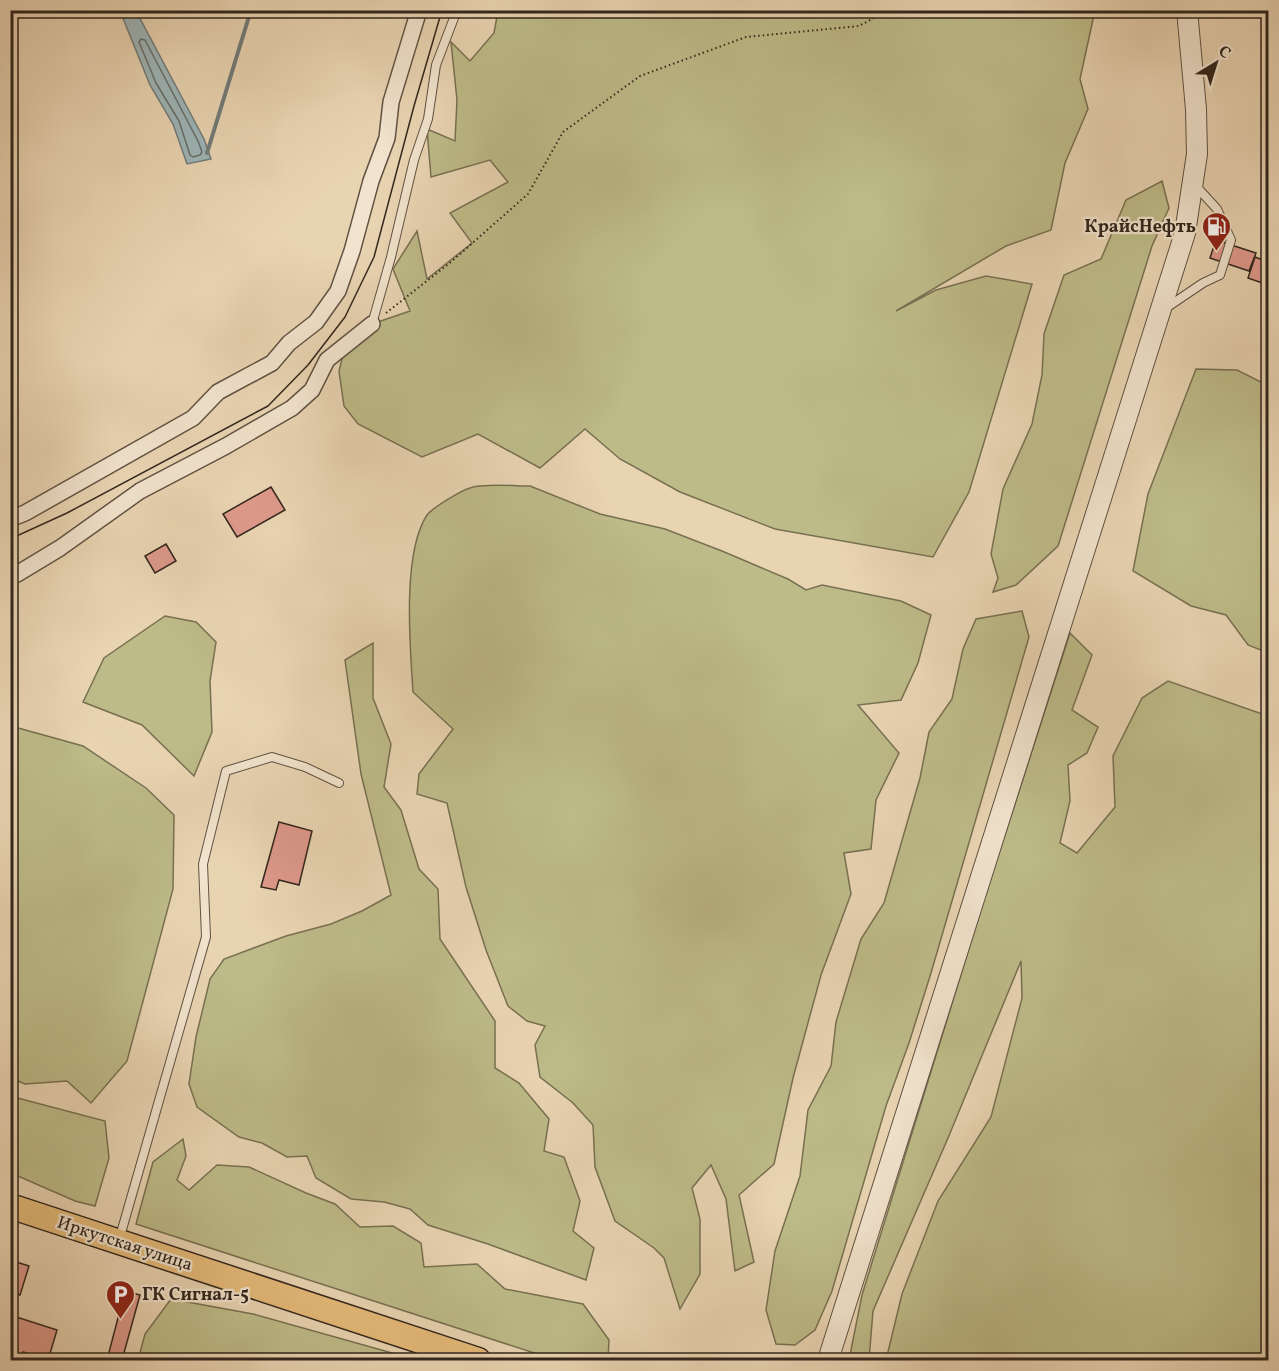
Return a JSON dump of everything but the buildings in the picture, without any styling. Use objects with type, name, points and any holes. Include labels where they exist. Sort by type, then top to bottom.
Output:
[{"type":"main road","name":"Иркутская улица","points":[[10,1206],[478,1360]]},
{"type":"street","points":[[10,519],[25,513],[193,418],[218,392],[272,363],[289,343],[316,322],[338,291],[352,251],[371,181],[387,138],[391,102],[418,10]]},
{"type":"street","points":[[828,1360],[1185,233],[1197,154],[1196,110],[1187,10]]},
{"type":"street","points":[[10,575],[17,574],[60,548],[140,491],[292,408],[312,390],[327,360],[372,324]]},
{"type":"lane","points":[[372,324],[414,160],[428,119],[436,65],[457,10]]},
{"type":"lane","points":[[1160,312],[1203,283],[1220,275],[1231,240],[1217,209],[1193,183]]},
{"type":"lane","points":[[118,1241],[206,936],[203,864],[226,771],[272,757],[305,767],[339,783]]},
{"type":"path","points":[[372,324],[451,262],[528,194],[563,132],[640,76],[746,37],[859,26],[890,10]]},
{"type":"shaded area","points":[[1077,10],[1094,15],[1080,79],[1088,109],[1065,163],[1051,230],[1006,246],[896,311],[936,290],[986,276],[1032,284],[969,492],[933,557],[775,529],[680,492],[620,459],[585,429],[540,468],[478,434],[422,457],[358,424],[344,406],[339,371],[347,339],[372,324],[410,311],[393,269],[417,231],[427,279],[472,243],[450,213],[508,182],[490,160],[431,177],[427,129],[455,141],[457,100],[451,42],[470,61],[494,33],[498,11]]},
{"type":"shaded area","points":[[1162,181],[1169,208],[1152,246],[1058,546],[1016,585],[993,592],[998,578],[991,554],[1003,489],[1032,424],[1042,375],[1044,334],[1064,275],[1101,259],[1126,200]]},
{"type":"shaded area","points":[[1196,369],[1237,370],[1263,383],[1268,397],[1268,653],[1248,645],[1226,615],[1191,606],[1133,571],[1148,494]]},
{"type":"shaded area","points":[[475,486],[530,486],[600,514],[665,529],[788,579],[806,590],[822,585],[901,601],[931,615],[918,663],[901,700],[858,705],[899,753],[876,800],[871,849],[844,853],[851,894],[821,975],[793,1078],[774,1164],[739,1195],[754,1262],[735,1271],[726,1199],[711,1165],[692,1188],[700,1219],[700,1274],[680,1309],[664,1258],[654,1248],[615,1221],[595,1167],[593,1125],[573,1103],[540,1077],[535,1045],[545,1026],[527,1021],[508,1006],[486,950],[466,887],[447,803],[417,794],[419,774],[453,729],[413,692],[410,600],[414,552],[419,532],[430,512],[466,489]]},
{"type":"shaded area","points":[[1022,611],[1029,637],[931,973],[886,1106],[832,1291],[815,1330],[795,1345],[776,1344],[766,1310],[775,1251],[800,1176],[808,1110],[831,1066],[836,1022],[861,939],[884,903],[920,778],[929,732],[952,699],[963,649],[976,619]]},
{"type":"shaded area","points":[[165,616],[196,622],[216,642],[210,681],[212,732],[194,776],[142,725],[83,702],[104,658]]},
{"type":"shaded area","points":[[1070,633],[1092,655],[1072,710],[1098,727],[1087,753],[1068,765],[1070,801],[1060,843],[1077,853],[1115,807],[1113,756],[1142,698],[1168,681],[1268,716],[1268,1360],[893,1360],[887,1356],[902,1294],[938,1201],[991,1117],[1022,998],[1021,961],[873,1311],[869,1360],[849,1360],[862,1295],[984,900]]},
{"type":"shaded area","points":[[373,643],[373,698],[391,744],[384,787],[401,810],[419,869],[438,889],[440,939],[495,1021],[495,1068],[519,1083],[549,1119],[544,1151],[564,1157],[580,1201],[573,1231],[594,1248],[586,1280],[428,1225],[410,1209],[384,1202],[351,1199],[316,1178],[307,1156],[287,1157],[262,1143],[239,1137],[197,1107],[189,1084],[196,1037],[210,979],[224,959],[286,936],[331,924],[391,895],[361,774],[345,660]]},
{"type":"shaded area","points":[[11,726],[83,746],[146,788],[174,815],[173,889],[127,1061],[91,1103],[67,1081],[25,1084],[11,1078]]},
{"type":"shaded area","points":[[10,1096],[105,1121],[109,1158],[95,1206],[75,1201],[11,1173]]},
{"type":"shaded area","points":[[183,1139],[186,1156],[177,1180],[189,1190],[217,1165],[249,1167],[335,1204],[360,1227],[393,1226],[421,1243],[424,1267],[477,1264],[505,1289],[583,1304],[609,1340],[608,1360],[556,1360],[136,1224],[153,1162]]},
{"type":"shaded area","points":[[171,1299],[253,1314],[417,1360],[138,1360],[145,1334]]},
{"type":"water","points":[[120,11],[136,11],[204,139],[211,159],[187,164],[173,124],[150,85]]},
{"type":"waterway","points":[[207,153],[251,10]]},
{"type":"tram line","points":[[10,539],[67,513],[268,406],[308,365],[345,317],[374,257],[442,10]]},
{"type":"place","name":"КрайсНефть","points":[[1217,252]]},
{"type":"place","name":"ГК Сигнал-5","points":[[121,1320]]}]
